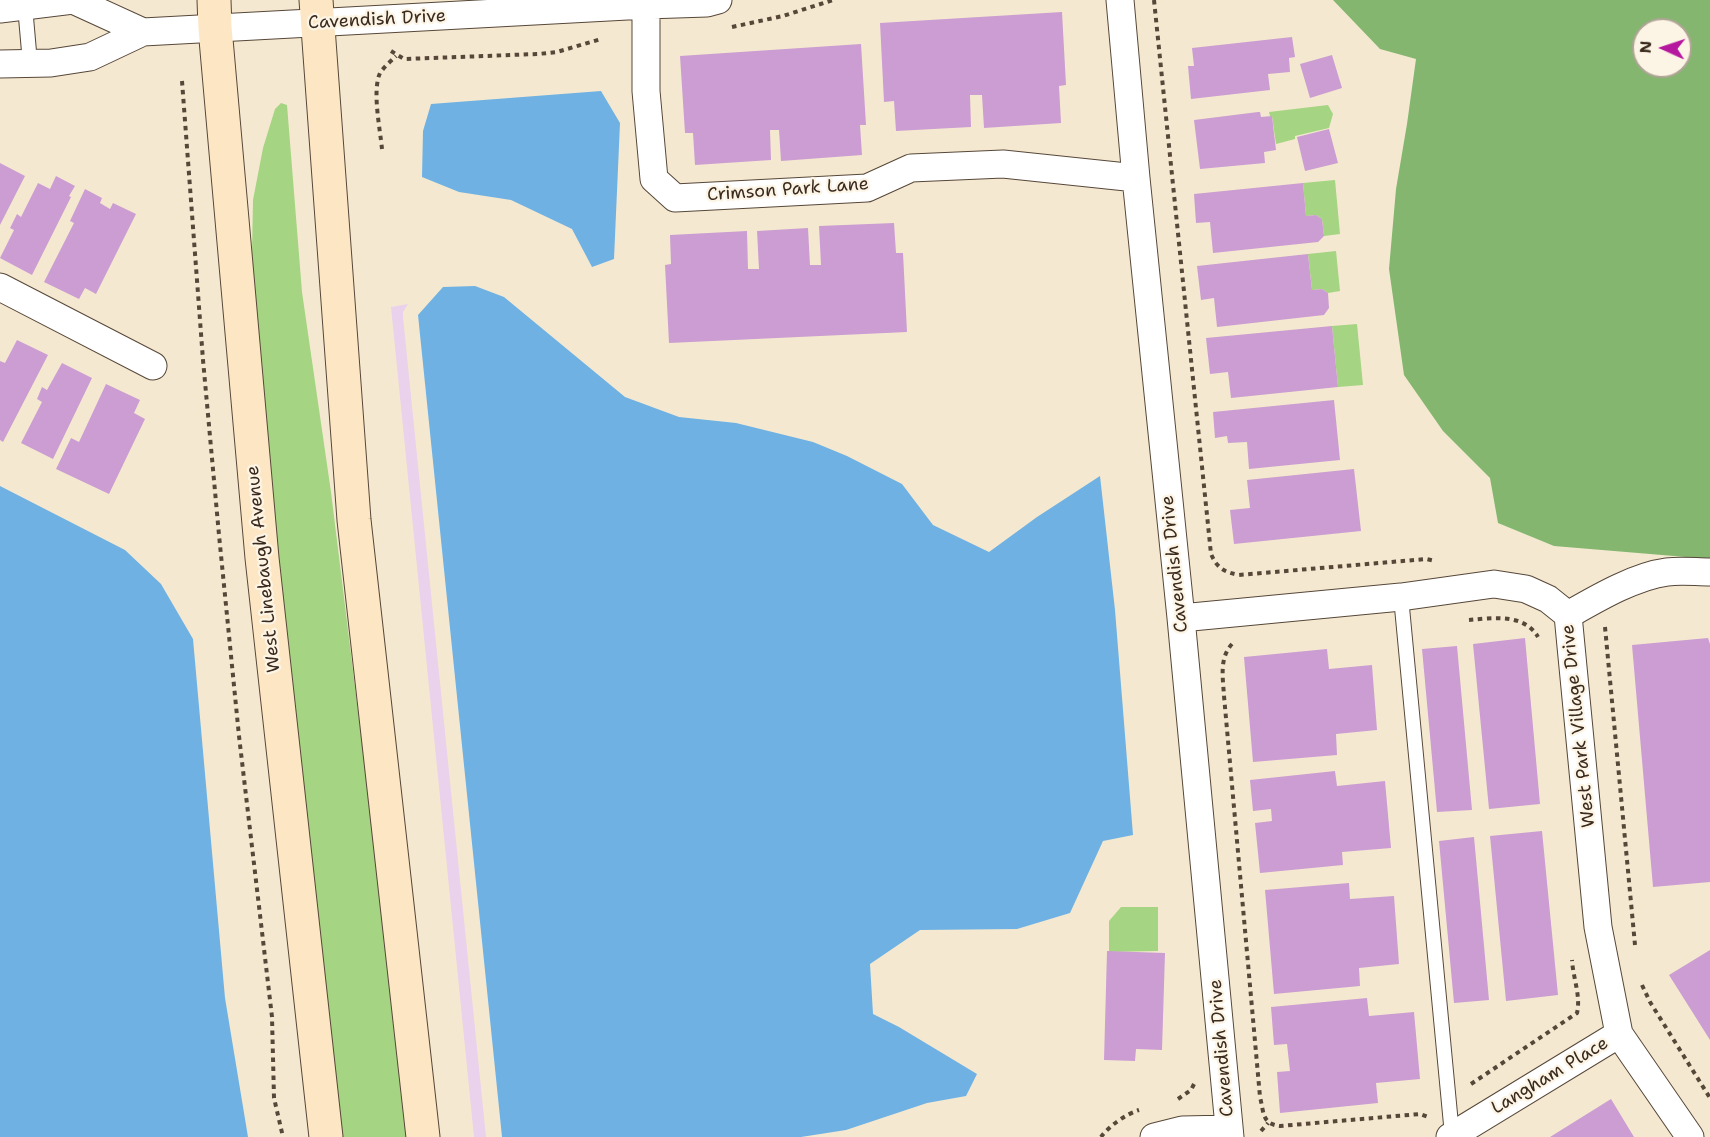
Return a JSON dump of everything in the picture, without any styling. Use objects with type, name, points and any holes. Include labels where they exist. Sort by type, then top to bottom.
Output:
[{"type":"main road","points":[[316,12],[354,520],[423,1137]]},
{"type":"main road","name":"West Linebaugh Avenue","points":[[214,14],[262,558],[326,1137]]},
{"type":"street","points":[[13,8],[73,0],[143,32]]},
{"type":"street","name":"Cavendish Drive","points":[[143,32],[214,14],[646,5],[707,3],[718,0]]},
{"type":"street","name":"Cavendish Drive","points":[[1120,0],[1230,1133],[1182,1130],[1154,1137]]},
{"type":"street","name":"Crimson Park Lane","points":[[646,5],[646,91],[654,179],[675,198],[867,188],[911,168],[1003,164],[1136,178]]},
{"type":"street","points":[[0,64],[51,63],[90,57],[143,32]]},
{"type":"street","points":[[0,287],[153,366]]},
{"type":"street","points":[[1568,615],[1624,585],[1667,572],[1710,572]]},
{"type":"street","name":"West Park Village Drive","points":[[1181,618],[1401,597],[1494,584],[1526,589],[1548,599],[1568,615],[1598,927],[1619,1034],[1690,1137]]},
{"type":"street","name":"Langham Place","points":[[1445,1131],[1619,1034]]},
{"type":"lane","points":[[13,8],[30,63]]},
{"type":"lane","points":[[1401,597],[1445,1131]]},
{"type":"path","points":[[721,28],[757,23],[833,0]]},
{"type":"path","points":[[1154,0],[1187,335],[1211,554],[1214,561],[1222,569],[1239,575],[1426,559],[1439,562]]},
{"type":"path","points":[[391,51],[404,59],[538,54],[566,50],[609,37]]},
{"type":"path","points":[[382,149],[378,79],[381,71],[396,56]]},
{"type":"path","points":[[182,81],[219,535],[239,736],[272,1017],[274,1098],[283,1137]]},
{"type":"path","points":[[1210,566],[1214,561]]},
{"type":"path","points":[[1607,618],[1605,633],[1635,946]]},
{"type":"path","points":[[1462,621],[1510,619],[1532,628],[1540,643]]},
{"type":"path","points":[[1239,642],[1230,645],[1222,663],[1260,1097],[1268,1123]]},
{"type":"path","points":[[1219,652],[1225,654]]},
{"type":"path","points":[[1468,1089],[1472,1083],[1570,1020],[1577,1013],[1578,994],[1571,952]]},
{"type":"path","points":[[1640,978],[1650,1002],[1710,1098]]},
{"type":"path","points":[[1169,1101],[1183,1097],[1191,1090],[1195,1080]]},
{"type":"path","points":[[1101,1137],[1105,1131],[1122,1119],[1141,1110]]},
{"type":"path","points":[[1268,1123],[1280,1126],[1420,1114],[1445,1131]]},
{"type":"path","points":[[1262,1131],[1268,1123]]},
{"type":"shaded area","points":[[408,304],[403,317],[486,1137],[474,1137],[391,307]]},
{"type":"green space","points":[[1333,0],[1710,0],[1710,559],[1554,546],[1498,523],[1490,478],[1443,431],[1404,375],[1389,269],[1396,189],[1416,59],[1380,49]]},
{"type":"green space","points":[[281,103],[287,105],[302,292],[331,492],[373,833],[407,1137],[343,1137],[271,510],[252,253],[253,200],[263,148],[275,109]]},
{"type":"green space","points":[[1328,105],[1333,114],[1329,128],[1295,136],[1295,139],[1276,144],[1272,116],[1269,112]]},
{"type":"green space","points":[[1335,180],[1340,234],[1324,236],[1322,219],[1316,215],[1306,216],[1303,183]]},
{"type":"green space","points":[[1336,251],[1340,291],[1328,293],[1322,289],[1312,290],[1308,254]]},
{"type":"green space","points":[[1357,324],[1363,385],[1338,387],[1332,326]]},
{"type":"green space","points":[[1121,907],[1158,907],[1158,951],[1109,952],[1109,921]]},
{"type":"water","points":[[601,91],[620,123],[614,259],[592,267],[572,229],[511,200],[459,192],[422,177],[423,131],[431,104]]},
{"type":"water","points":[[475,286],[504,297],[625,397],[679,417],[736,423],[813,442],[847,456],[902,484],[933,525],[989,552],[1100,476],[1115,610],[1133,835],[1103,841],[1070,913],[1017,929],[920,930],[870,964],[873,1014],[977,1074],[966,1096],[927,1103],[846,1130],[801,1137],[502,1137],[418,315],[443,287]]},
{"type":"water","points":[[0,486],[125,550],[161,584],[193,639],[225,998],[248,1137],[0,1137]]},
{"type":"building","points":[[1062,12],[1066,85],[1059,86],[1061,123],[984,128],[982,95],[970,95],[971,127],[896,131],[894,101],[884,102],[880,23]]},
{"type":"building","points":[[1292,37],[1295,57],[1289,58],[1290,72],[1268,74],[1270,90],[1191,99],[1188,66],[1194,66],[1192,48]]},
{"type":"building","points":[[861,44],[866,125],[860,125],[862,155],[781,161],[779,130],[770,130],[771,160],[695,165],[693,133],[685,133],[680,56]]},
{"type":"building","points":[[1332,55],[1342,88],[1310,98],[1300,64]]},
{"type":"building","points":[[1260,112],[1261,117],[1272,116],[1276,150],[1264,152],[1265,163],[1200,169],[1194,120]]},
{"type":"building","points":[[1329,129],[1338,163],[1305,171],[1297,137]]},
{"type":"building","points":[[0,163],[25,176],[0,225]]},
{"type":"building","points":[[56,176],[75,186],[32,275],[0,258],[14,230],[10,228],[17,214],[21,217],[38,183],[50,189]]},
{"type":"building","points":[[1303,183],[1306,216],[1316,215],[1322,219],[1324,236],[1318,242],[1213,253],[1210,222],[1196,223],[1194,194]]},
{"type":"building","points":[[85,189],[102,198],[100,203],[110,209],[113,203],[136,214],[96,294],[85,288],[79,299],[44,282],[74,223],[70,221]]},
{"type":"building","points":[[894,223],[896,253],[903,253],[907,332],[669,343],[665,265],[671,264],[670,235],[747,231],[748,269],[759,269],[757,231],[808,228],[810,265],[821,265],[819,226]]},
{"type":"building","points":[[1308,254],[1312,290],[1322,289],[1328,293],[1329,308],[1324,315],[1217,327],[1214,298],[1201,300],[1197,266]]},
{"type":"building","points":[[1332,326],[1338,387],[1231,398],[1228,372],[1210,374],[1206,338]]},
{"type":"building","points":[[17,340],[48,355],[3,442],[0,440],[0,361],[5,363]]},
{"type":"building","points":[[62,363],[92,378],[53,459],[21,443],[42,402],[37,399],[42,387],[47,390]]},
{"type":"building","points":[[106,384],[140,400],[134,413],[145,419],[109,494],[56,469],[71,438],[79,442]]},
{"type":"building","points":[[1334,400],[1340,460],[1249,469],[1247,442],[1228,443],[1227,436],[1215,438],[1213,412]]},
{"type":"building","points":[[1354,469],[1361,531],[1234,544],[1230,510],[1250,508],[1247,480]]},
{"type":"building","points":[[1525,638],[1540,804],[1489,809],[1473,644]]},
{"type":"building","points":[[1708,638],[1710,644],[1710,882],[1653,887],[1632,645]]},
{"type":"building","points":[[1457,646],[1472,810],[1437,812],[1422,649]]},
{"type":"building","points":[[1327,649],[1329,669],[1372,665],[1377,730],[1336,734],[1337,755],[1253,762],[1244,657]]},
{"type":"building","points":[[1335,771],[1337,786],[1385,781],[1391,848],[1342,852],[1343,865],[1260,873],[1255,823],[1272,821],[1271,809],[1253,811],[1250,780]]},
{"type":"building","points":[[1542,831],[1558,995],[1506,1001],[1490,836]]},
{"type":"building","points":[[1474,837],[1489,1000],[1454,1003],[1439,841]]},
{"type":"building","points":[[1349,883],[1350,899],[1394,896],[1399,964],[1359,968],[1360,986],[1274,994],[1265,890]]},
{"type":"building","points":[[1710,950],[1710,1040],[1669,975]]},
{"type":"building","points":[[1107,951],[1165,953],[1162,1050],[1136,1049],[1135,1061],[1104,1060]]},
{"type":"building","points":[[1367,998],[1369,1016],[1414,1012],[1420,1079],[1376,1083],[1378,1103],[1280,1113],[1277,1072],[1290,1071],[1287,1044],[1274,1045],[1271,1007]]},
{"type":"building","points":[[1611,1099],[1634,1137],[1550,1137]]}]
